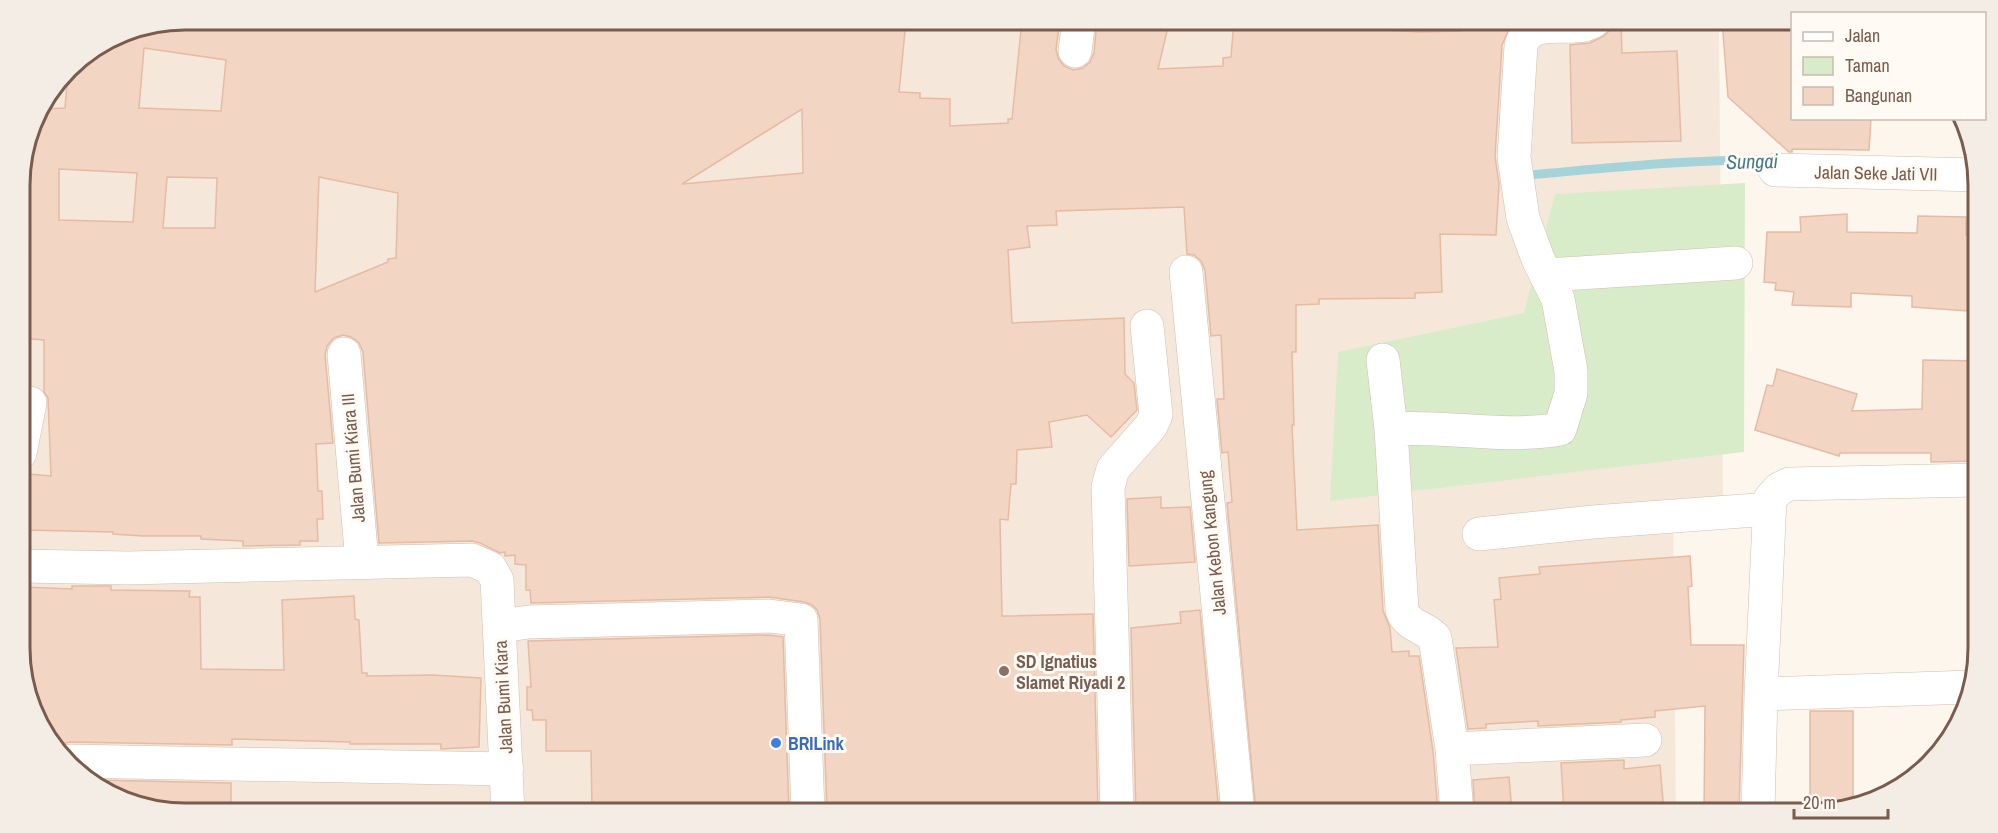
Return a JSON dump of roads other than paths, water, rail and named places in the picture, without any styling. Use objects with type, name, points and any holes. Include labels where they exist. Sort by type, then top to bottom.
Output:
[{"type":"street","points":[[1074,51],[1078,30]]},
{"type":"street","points":[[1391,429],[1507,433],[1560,429],[1570,393],[1571,371],[1558,299],[1538,259],[1523,218],[1514,157],[1521,46],[1524,37],[1535,30]]},
{"type":"street","name":"Jalan Seke Jati VII","points":[[1775,170],[1968,175]]},
{"type":"street","points":[[1547,275],[1736,263]]},
{"type":"street","name":"Jalan Kebon Kangung","points":[[1186,272],[1237,803]]},
{"type":"street","points":[[1117,803],[1108,487],[1113,469],[1151,426],[1156,415],[1147,326]]},
{"type":"street","name":"Jalan Bumi Kiara III","points":[[344,354],[362,562]]},
{"type":"street","points":[[1383,360],[1391,429],[1402,610],[1410,623],[1432,634],[1435,638],[1452,749],[1456,803]]},
{"type":"street","points":[[1758,803],[1770,500],[1773,495],[1789,484],[1968,480]]},
{"type":"street","points":[[1479,534],[1593,522],[1770,509]]},
{"type":"street","name":"Jalan Bumi Kiara","points":[[362,562],[472,560],[490,568],[497,580],[508,803]]},
{"type":"street","points":[[30,566],[128,568],[362,562]]},
{"type":"street","points":[[500,626],[529,622],[770,616],[801,620],[808,803]]},
{"type":"street","points":[[1761,694],[1963,687]]},
{"type":"street","points":[[1452,749],[1645,740]]},
{"type":"street","points":[[79,761],[507,769]]},
{"type":"waterway","name":"Sungai","points":[[1528,175],[1682,162],[1774,160]]},
{"type":"place","name":"SD Ignatius Slamet Riyadi 2","points":[[1004,671]]},
{"type":"place","name":"BRILink","points":[[776,743]]}]
